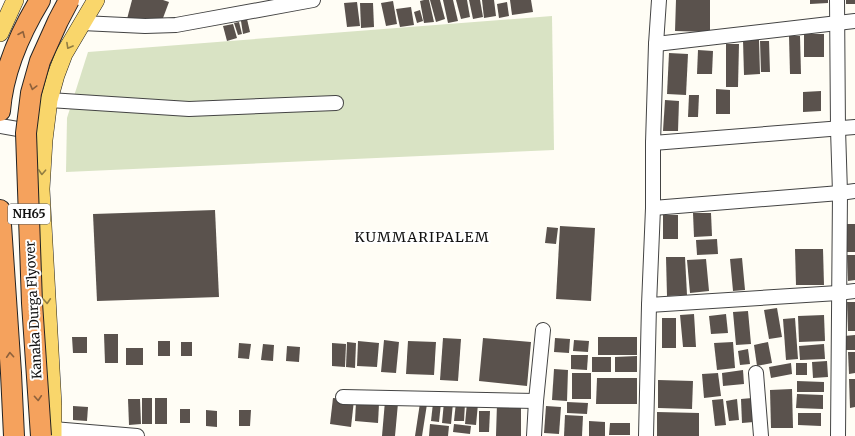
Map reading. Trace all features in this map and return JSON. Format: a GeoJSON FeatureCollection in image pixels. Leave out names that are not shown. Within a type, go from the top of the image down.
{"type":"FeatureCollection","features":[{"type":"Feature","properties":{"kind":"highway"},"geometry":{"type":"LineString","coordinates":[[0,111],[1,96],[8,68],[29,18],[40,0]]}},
{"type":"Feature","properties":{"kind":"highway","name":"Kanaka Durga Flyover"},"geometry":{"type":"LineString","coordinates":[[49,434],[32,303],[26,133],[31,93],[40,61],[69,0]]}},
{"type":"Feature","properties":{"kind":"highway","name":"Kanaka Durga Flyover"},"geometry":{"type":"LineString","coordinates":[[0,210],[14,436]]}},
{"type":"Feature","properties":{"kind":"main road"},"geometry":{"type":"LineString","coordinates":[[0,33],[15,0]]}},
{"type":"Feature","properties":{"kind":"main road"},"geometry":{"type":"LineString","coordinates":[[49,434],[53,405],[41,189],[44,133],[49,100],[64,54],[96,0]]}},
{"type":"Feature","properties":{"kind":"street"},"geometry":{"type":"LineString","coordinates":[[82,23],[145,26],[176,25],[313,0]]}},
{"type":"Feature","properties":{"kind":"street"},"geometry":{"type":"LineString","coordinates":[[646,436],[653,208],[653,143],[659,0]]}},
{"type":"Feature","properties":{"kind":"street"},"geometry":{"type":"LineString","coordinates":[[837,0],[840,193],[838,436]]}},
{"type":"Feature","properties":{"kind":"street"},"geometry":{"type":"LineString","coordinates":[[656,44],[855,21]]}},
{"type":"Feature","properties":{"kind":"street"},"geometry":{"type":"LineString","coordinates":[[49,100],[189,109],[336,102]]}},
{"type":"Feature","properties":{"kind":"street"},"geometry":{"type":"LineString","coordinates":[[0,126],[44,133]]}},
{"type":"Feature","properties":{"kind":"street"},"geometry":{"type":"LineString","coordinates":[[653,143],[855,127]]}},
{"type":"Feature","properties":{"kind":"street"},"geometry":{"type":"LineString","coordinates":[[653,208],[855,191]]}},
{"type":"Feature","properties":{"kind":"street"},"geometry":{"type":"LineString","coordinates":[[649,305],[855,291]]}},
{"type":"Feature","properties":{"kind":"street"},"geometry":{"type":"LineString","coordinates":[[534,436],[542,330]]}},
{"type":"Feature","properties":{"kind":"street"},"geometry":{"type":"LineString","coordinates":[[756,373],[761,436]]}},
{"type":"Feature","properties":{"kind":"street"},"geometry":{"type":"LineString","coordinates":[[343,397],[536,401]]}},
{"type":"Feature","properties":{"kind":"street"},"geometry":{"type":"LineString","coordinates":[[49,434],[137,436]]}},
{"type":"Feature","properties":{"kind":"green space"},"geometry":{"type":"Polygon","coordinates":[[[552,16],[554,150],[66,172],[67,118],[88,52],[552,16]]]}},
{"type":"Feature","properties":{"kind":"building"},"geometry":{"type":"Polygon","coordinates":[[[132,0],[163,0],[169,2],[163,18],[127,19],[132,0]]]}},
{"type":"Feature","properties":{"kind":"building"},"geometry":{"type":"Polygon","coordinates":[[[429,0],[434,22],[424,23],[420,1],[429,0]]]}},
{"type":"Feature","properties":{"kind":"building"},"geometry":{"type":"Polygon","coordinates":[[[430,0],[440,0],[445,19],[436,22],[430,0]]]}},
{"type":"Feature","properties":{"kind":"building"},"geometry":{"type":"Polygon","coordinates":[[[443,0],[453,0],[458,21],[448,23],[443,0]]]}},
{"type":"Feature","properties":{"kind":"building"},"geometry":{"type":"Polygon","coordinates":[[[456,0],[467,0],[470,17],[461,19],[456,0]]]}},
{"type":"Feature","properties":{"kind":"building"},"geometry":{"type":"Polygon","coordinates":[[[469,0],[480,0],[483,17],[473,19],[469,0]]]}},
{"type":"Feature","properties":{"kind":"building"},"geometry":{"type":"Polygon","coordinates":[[[482,0],[494,0],[496,16],[484,18],[482,0]]]}},
{"type":"Feature","properties":{"kind":"building"},"geometry":{"type":"Polygon","coordinates":[[[510,0],[531,0],[533,12],[512,15],[510,0]]]}},
{"type":"Feature","properties":{"kind":"building"},"geometry":{"type":"Polygon","coordinates":[[[676,0],[710,0],[710,32],[675,31],[676,0]]]}},
{"type":"Feature","properties":{"kind":"building"},"geometry":{"type":"Polygon","coordinates":[[[810,0],[828,0],[828,3],[810,4],[810,0]]]}},
{"type":"Feature","properties":{"kind":"building"},"geometry":{"type":"Polygon","coordinates":[[[846,0],[855,0],[855,4],[846,4],[846,0]]]}},
{"type":"Feature","properties":{"kind":"building"},"geometry":{"type":"Polygon","coordinates":[[[393,1],[397,24],[386,26],[381,3],[393,1]]]}},
{"type":"Feature","properties":{"kind":"building"},"geometry":{"type":"Polygon","coordinates":[[[357,2],[360,26],[347,27],[344,3],[357,2]]]}},
{"type":"Feature","properties":{"kind":"building"},"geometry":{"type":"Polygon","coordinates":[[[507,2],[509,16],[499,18],[497,4],[507,2]]]}},
{"type":"Feature","properties":{"kind":"building"},"geometry":{"type":"Polygon","coordinates":[[[360,3],[373,3],[374,27],[361,28],[360,3]]]}},
{"type":"Feature","properties":{"kind":"building"},"geometry":{"type":"Polygon","coordinates":[[[411,7],[414,25],[400,27],[396,9],[411,7]]]}},
{"type":"Feature","properties":{"kind":"building"},"geometry":{"type":"Polygon","coordinates":[[[420,10],[423,21],[417,23],[414,12],[420,10]]]}},
{"type":"Feature","properties":{"kind":"building"},"geometry":{"type":"Polygon","coordinates":[[[247,19],[250,32],[243,34],[241,21],[247,19]]]}},
{"type":"Feature","properties":{"kind":"building"},"geometry":{"type":"Polygon","coordinates":[[[239,22],[242,34],[238,35],[234,23],[239,22]]]}},
{"type":"Feature","properties":{"kind":"building"},"geometry":{"type":"Polygon","coordinates":[[[233,24],[237,38],[227,41],[223,26],[233,24]]]}},
{"type":"Feature","properties":{"kind":"building"},"geometry":{"type":"Polygon","coordinates":[[[804,34],[824,34],[824,57],[804,57],[804,34]]]}},
{"type":"Feature","properties":{"kind":"building"},"geometry":{"type":"Polygon","coordinates":[[[789,36],[800,36],[801,74],[790,74],[789,36]]]}},
{"type":"Feature","properties":{"kind":"building"},"geometry":{"type":"Polygon","coordinates":[[[743,40],[759,40],[760,74],[744,75],[743,40]]]}},
{"type":"Feature","properties":{"kind":"building"},"geometry":{"type":"Polygon","coordinates":[[[760,41],[769,41],[770,72],[761,72],[760,41]]]}},
{"type":"Feature","properties":{"kind":"building"},"geometry":{"type":"Polygon","coordinates":[[[726,44],[739,44],[738,87],[726,87],[726,44]]]}},
{"type":"Feature","properties":{"kind":"building"},"geometry":{"type":"Polygon","coordinates":[[[698,50],[713,51],[712,74],[697,74],[698,50]]]}},
{"type":"Feature","properties":{"kind":"building"},"geometry":{"type":"Polygon","coordinates":[[[669,53],[688,54],[686,95],[667,94],[669,53]]]}},
{"type":"Feature","properties":{"kind":"building"},"geometry":{"type":"Polygon","coordinates":[[[716,89],[730,90],[730,114],[716,114],[716,89]]]}},
{"type":"Feature","properties":{"kind":"building"},"geometry":{"type":"Polygon","coordinates":[[[821,91],[821,111],[803,112],[803,92],[821,91]]]}},
{"type":"Feature","properties":{"kind":"building"},"geometry":{"type":"Polygon","coordinates":[[[689,95],[699,95],[698,117],[688,117],[689,95]]]}},
{"type":"Feature","properties":{"kind":"building"},"geometry":{"type":"Polygon","coordinates":[[[665,100],[679,101],[678,131],[663,131],[665,100]]]}},
{"type":"Feature","properties":{"kind":"building"},"geometry":{"type":"Polygon","coordinates":[[[215,210],[219,297],[97,301],[93,214],[215,210]]]}},
{"type":"Feature","properties":{"kind":"building"},"geometry":{"type":"Polygon","coordinates":[[[693,213],[711,213],[712,236],[694,237],[693,213]]]}},
{"type":"Feature","properties":{"kind":"building"},"geometry":{"type":"Polygon","coordinates":[[[663,215],[678,215],[678,239],[663,239],[663,215]]]}},
{"type":"Feature","properties":{"kind":"building"},"geometry":{"type":"Polygon","coordinates":[[[844,224],[855,224],[855,252],[845,252],[844,224]]]}},
{"type":"Feature","properties":{"kind":"building"},"geometry":{"type":"Polygon","coordinates":[[[560,226],[595,228],[591,301],[556,299],[560,226]]]}},
{"type":"Feature","properties":{"kind":"building"},"geometry":{"type":"Polygon","coordinates":[[[547,227],[558,228],[556,244],[545,243],[547,227]]]}},
{"type":"Feature","properties":{"kind":"building"},"geometry":{"type":"Polygon","coordinates":[[[717,239],[718,254],[697,255],[696,240],[717,239]]]}},
{"type":"Feature","properties":{"kind":"building"},"geometry":{"type":"Polygon","coordinates":[[[795,249],[823,249],[824,285],[796,285],[795,249]]]}},
{"type":"Feature","properties":{"kind":"building"},"geometry":{"type":"Polygon","coordinates":[[[847,255],[855,255],[855,280],[848,281],[847,255]]]}},
{"type":"Feature","properties":{"kind":"building"},"geometry":{"type":"Polygon","coordinates":[[[666,257],[685,257],[687,295],[667,296],[666,257]]]}},
{"type":"Feature","properties":{"kind":"building"},"geometry":{"type":"Polygon","coordinates":[[[742,258],[745,290],[733,291],[730,259],[742,258]]]}},
{"type":"Feature","properties":{"kind":"building"},"geometry":{"type":"Polygon","coordinates":[[[706,259],[709,291],[690,293],[687,260],[706,259]]]}},
{"type":"Feature","properties":{"kind":"building"},"geometry":{"type":"Polygon","coordinates":[[[847,302],[855,302],[855,331],[848,331],[847,302]]]}},
{"type":"Feature","properties":{"kind":"building"},"geometry":{"type":"Polygon","coordinates":[[[777,308],[782,337],[769,339],[764,310],[777,308]]]}},
{"type":"Feature","properties":{"kind":"building"},"geometry":{"type":"Polygon","coordinates":[[[748,311],[751,344],[736,345],[733,312],[748,311]]]}},
{"type":"Feature","properties":{"kind":"building"},"geometry":{"type":"Polygon","coordinates":[[[694,314],[696,347],[683,347],[680,315],[694,314]]]}},
{"type":"Feature","properties":{"kind":"building"},"geometry":{"type":"Polygon","coordinates":[[[726,314],[728,333],[711,334],[709,316],[726,314]]]}},
{"type":"Feature","properties":{"kind":"building"},"geometry":{"type":"Polygon","coordinates":[[[824,315],[825,341],[799,342],[798,316],[824,315]]]}},
{"type":"Feature","properties":{"kind":"building"},"geometry":{"type":"Polygon","coordinates":[[[662,318],[676,318],[676,348],[662,348],[662,318]]]}},
{"type":"Feature","properties":{"kind":"building"},"geometry":{"type":"Polygon","coordinates":[[[795,318],[798,359],[786,360],[783,319],[795,318]]]}},
{"type":"Feature","properties":{"kind":"building"},"geometry":{"type":"Polygon","coordinates":[[[104,334],[118,334],[118,363],[105,363],[104,334]]]}},
{"type":"Feature","properties":{"kind":"building"},"geometry":{"type":"Polygon","coordinates":[[[855,335],[855,350],[845,350],[844,336],[855,335]]]}},
{"type":"Feature","properties":{"kind":"building"},"geometry":{"type":"Polygon","coordinates":[[[72,337],[87,337],[87,353],[73,353],[72,337]]]}},
{"type":"Feature","properties":{"kind":"building"},"geometry":{"type":"Polygon","coordinates":[[[598,337],[637,337],[637,355],[598,355],[598,337]]]}},
{"type":"Feature","properties":{"kind":"building"},"geometry":{"type":"Polygon","coordinates":[[[443,338],[461,339],[458,381],[440,380],[443,338]]]}},
{"type":"Feature","properties":{"kind":"building"},"geometry":{"type":"Polygon","coordinates":[[[483,338],[531,342],[527,386],[479,381],[483,338]]]}},
{"type":"Feature","properties":{"kind":"building"},"geometry":{"type":"Polygon","coordinates":[[[555,338],[570,339],[569,353],[554,352],[555,338]]]}},
{"type":"Feature","properties":{"kind":"building"},"geometry":{"type":"Polygon","coordinates":[[[384,340],[399,342],[396,373],[381,372],[384,340]]]}},
{"type":"Feature","properties":{"kind":"building"},"geometry":{"type":"Polygon","coordinates":[[[574,340],[589,341],[588,352],[573,351],[574,340]]]}},
{"type":"Feature","properties":{"kind":"building"},"geometry":{"type":"Polygon","coordinates":[[[158,341],[170,341],[170,356],[158,356],[158,341]]]}},
{"type":"Feature","properties":{"kind":"building"},"geometry":{"type":"Polygon","coordinates":[[[358,341],[379,343],[377,367],[357,366],[358,341]]]}},
{"type":"Feature","properties":{"kind":"building"},"geometry":{"type":"Polygon","coordinates":[[[408,341],[436,342],[434,375],[406,374],[408,341]]]}},
{"type":"Feature","properties":{"kind":"building"},"geometry":{"type":"Polygon","coordinates":[[[181,342],[192,342],[192,356],[181,356],[181,342]]]}},
{"type":"Feature","properties":{"kind":"building"},"geometry":{"type":"Polygon","coordinates":[[[347,342],[356,343],[355,368],[346,367],[347,342]]]}},
{"type":"Feature","properties":{"kind":"building"},"geometry":{"type":"Polygon","coordinates":[[[733,342],[735,368],[717,370],[714,343],[733,342]]]}},
{"type":"Feature","properties":{"kind":"building"},"geometry":{"type":"Polygon","coordinates":[[[768,342],[772,363],[757,366],[754,345],[768,342]]]}},
{"type":"Feature","properties":{"kind":"building"},"geometry":{"type":"Polygon","coordinates":[[[239,343],[251,344],[249,359],[238,358],[239,343]]]}},
{"type":"Feature","properties":{"kind":"building"},"geometry":{"type":"Polygon","coordinates":[[[332,343],[346,344],[345,367],[332,366],[332,343]]]}},
{"type":"Feature","properties":{"kind":"building"},"geometry":{"type":"Polygon","coordinates":[[[263,344],[274,345],[273,361],[261,360],[263,344]]]}},
{"type":"Feature","properties":{"kind":"building"},"geometry":{"type":"Polygon","coordinates":[[[824,344],[825,359],[800,360],[799,346],[824,344]]]}},
{"type":"Feature","properties":{"kind":"building"},"geometry":{"type":"Polygon","coordinates":[[[287,346],[300,347],[299,362],[286,361],[287,346]]]}},
{"type":"Feature","properties":{"kind":"building"},"geometry":{"type":"Polygon","coordinates":[[[126,348],[143,348],[143,365],[126,365],[126,348]]]}},
{"type":"Feature","properties":{"kind":"building"},"geometry":{"type":"Polygon","coordinates":[[[748,349],[750,364],[740,365],[738,351],[748,349]]]}},
{"type":"Feature","properties":{"kind":"building"},"geometry":{"type":"Polygon","coordinates":[[[848,352],[855,352],[855,373],[849,374],[848,352]]]}},
{"type":"Feature","properties":{"kind":"building"},"geometry":{"type":"Polygon","coordinates":[[[571,355],[588,355],[587,370],[571,369],[571,355]]]}},
{"type":"Feature","properties":{"kind":"building"},"geometry":{"type":"Polygon","coordinates":[[[637,356],[637,372],[615,372],[615,357],[637,356]]]}},
{"type":"Feature","properties":{"kind":"building"},"geometry":{"type":"Polygon","coordinates":[[[592,357],[611,357],[611,372],[592,372],[592,357]]]}},
{"type":"Feature","properties":{"kind":"building"},"geometry":{"type":"Polygon","coordinates":[[[827,361],[828,377],[813,378],[812,362],[827,361]]]}},
{"type":"Feature","properties":{"kind":"building"},"geometry":{"type":"Polygon","coordinates":[[[791,363],[792,374],[771,378],[769,367],[791,363]]]}},
{"type":"Feature","properties":{"kind":"building"},"geometry":{"type":"Polygon","coordinates":[[[796,363],[807,363],[807,375],[796,375],[796,363]]]}},
{"type":"Feature","properties":{"kind":"building"},"geometry":{"type":"Polygon","coordinates":[[[554,369],[568,370],[567,401],[552,400],[554,369]]]}},
{"type":"Feature","properties":{"kind":"building"},"geometry":{"type":"Polygon","coordinates":[[[743,370],[744,384],[723,386],[722,373],[743,370]]]}},
{"type":"Feature","properties":{"kind":"building"},"geometry":{"type":"Polygon","coordinates":[[[572,373],[591,373],[591,399],[572,399],[572,373]]]}},
{"type":"Feature","properties":{"kind":"building"},"geometry":{"type":"Polygon","coordinates":[[[718,373],[721,396],[704,398],[702,374],[718,373]]]}},
{"type":"Feature","properties":{"kind":"building"},"geometry":{"type":"Polygon","coordinates":[[[597,378],[637,378],[637,404],[596,404],[597,378]]]}},
{"type":"Feature","properties":{"kind":"building"},"geometry":{"type":"Polygon","coordinates":[[[849,379],[855,379],[855,407],[850,408],[849,379]]]}},
{"type":"Feature","properties":{"kind":"building"},"geometry":{"type":"Polygon","coordinates":[[[658,380],[693,381],[692,409],[658,408],[658,380]]]}},
{"type":"Feature","properties":{"kind":"building"},"geometry":{"type":"Polygon","coordinates":[[[797,381],[824,382],[824,392],[797,392],[797,381]]]}},
{"type":"Feature","properties":{"kind":"building"},"geometry":{"type":"Polygon","coordinates":[[[792,389],[793,428],[771,428],[770,390],[792,389]]]}},
{"type":"Feature","properties":{"kind":"building"},"geometry":{"type":"Polygon","coordinates":[[[797,394],[823,395],[823,409],[796,408],[797,394]]]}},
{"type":"Feature","properties":{"kind":"building"},"geometry":{"type":"Polygon","coordinates":[[[142,398],[152,398],[152,424],[142,424],[142,398]]]}},
{"type":"Feature","properties":{"kind":"building"},"geometry":{"type":"Polygon","coordinates":[[[155,398],[167,398],[167,424],[155,424],[155,398]]]}},
{"type":"Feature","properties":{"kind":"building"},"geometry":{"type":"Polygon","coordinates":[[[333,398],[354,400],[351,427],[330,424],[333,398]]]}},
{"type":"Feature","properties":{"kind":"building"},"geometry":{"type":"Polygon","coordinates":[[[752,398],[754,422],[742,423],[741,399],[752,398]]]}},
{"type":"Feature","properties":{"kind":"building"},"geometry":{"type":"Polygon","coordinates":[[[128,399],[140,399],[141,424],[129,425],[128,399]]]}},
{"type":"Feature","properties":{"kind":"building"},"geometry":{"type":"Polygon","coordinates":[[[723,399],[726,425],[715,426],[712,400],[723,399]]]}},
{"type":"Feature","properties":{"kind":"building"},"geometry":{"type":"Polygon","coordinates":[[[737,399],[739,420],[729,421],[726,401],[737,399]]]}},
{"type":"Feature","properties":{"kind":"building"},"geometry":{"type":"Polygon","coordinates":[[[385,401],[398,403],[395,436],[382,436],[385,401]]]}},
{"type":"Feature","properties":{"kind":"building"},"geometry":{"type":"Polygon","coordinates":[[[356,402],[379,404],[378,423],[355,421],[356,402]]]}},
{"type":"Feature","properties":{"kind":"building"},"geometry":{"type":"Polygon","coordinates":[[[444,402],[453,403],[451,424],[442,423],[444,402]]]}},
{"type":"Feature","properties":{"kind":"building"},"geometry":{"type":"Polygon","coordinates":[[[456,402],[465,403],[464,421],[454,421],[456,402]]]}},
{"type":"Feature","properties":{"kind":"building"},"geometry":{"type":"Polygon","coordinates":[[[567,402],[588,403],[587,414],[567,413],[567,402]]]}},
{"type":"Feature","properties":{"kind":"building"},"geometry":{"type":"Polygon","coordinates":[[[420,403],[427,404],[422,436],[415,436],[420,403]]]}},
{"type":"Feature","properties":{"kind":"building"},"geometry":{"type":"Polygon","coordinates":[[[433,403],[441,403],[439,422],[431,421],[433,403]]]}},
{"type":"Feature","properties":{"kind":"building"},"geometry":{"type":"Polygon","coordinates":[[[467,403],[478,404],[476,425],[465,424],[467,403]]]}},
{"type":"Feature","properties":{"kind":"building"},"geometry":{"type":"Polygon","coordinates":[[[497,403],[521,404],[521,436],[496,436],[497,403]]]}},
{"type":"Feature","properties":{"kind":"building"},"geometry":{"type":"Polygon","coordinates":[[[73,406],[88,407],[87,421],[73,420],[73,406]]]}},
{"type":"Feature","properties":{"kind":"building"},"geometry":{"type":"Polygon","coordinates":[[[546,406],[561,407],[559,434],[544,433],[546,406]]]}},
{"type":"Feature","properties":{"kind":"building"},"geometry":{"type":"Polygon","coordinates":[[[180,409],[190,409],[190,423],[180,423],[180,409]]]}},
{"type":"Feature","properties":{"kind":"building"},"geometry":{"type":"Polygon","coordinates":[[[206,410],[217,411],[217,427],[206,426],[206,410]]]}},
{"type":"Feature","properties":{"kind":"building"},"geometry":{"type":"Polygon","coordinates":[[[239,410],[251,410],[250,426],[239,426],[239,410]]]}},
{"type":"Feature","properties":{"kind":"building"},"geometry":{"type":"Polygon","coordinates":[[[479,411],[490,411],[489,432],[479,432],[479,411]]]}},
{"type":"Feature","properties":{"kind":"building"},"geometry":{"type":"Polygon","coordinates":[[[657,412],[699,413],[699,436],[657,436],[657,412]]]}},
{"type":"Feature","properties":{"kind":"building"},"geometry":{"type":"Polygon","coordinates":[[[798,413],[821,413],[821,426],[798,425],[798,413]]]}},
{"type":"Feature","properties":{"kind":"building"},"geometry":{"type":"Polygon","coordinates":[[[565,415],[583,416],[582,436],[564,436],[565,415]]]}},
{"type":"Feature","properties":{"kind":"building"},"geometry":{"type":"Polygon","coordinates":[[[589,421],[605,422],[605,436],[589,436],[589,421]]]}},
{"type":"Feature","properties":{"kind":"building"},"geometry":{"type":"Polygon","coordinates":[[[610,423],[630,423],[630,435],[609,435],[610,423]]]}},
{"type":"Feature","properties":{"kind":"building"},"geometry":{"type":"Polygon","coordinates":[[[430,424],[449,426],[448,436],[429,436],[430,424]]]}},
{"type":"Feature","properties":{"kind":"building"},"geometry":{"type":"Polygon","coordinates":[[[454,424],[471,426],[470,434],[453,432],[454,424]]]}},
{"type":"Feature","properties":{"kind":"district","name":"KUMMARIPALEM"},"geometry":{"type":"Point","coordinates":[422,237]}}]}
